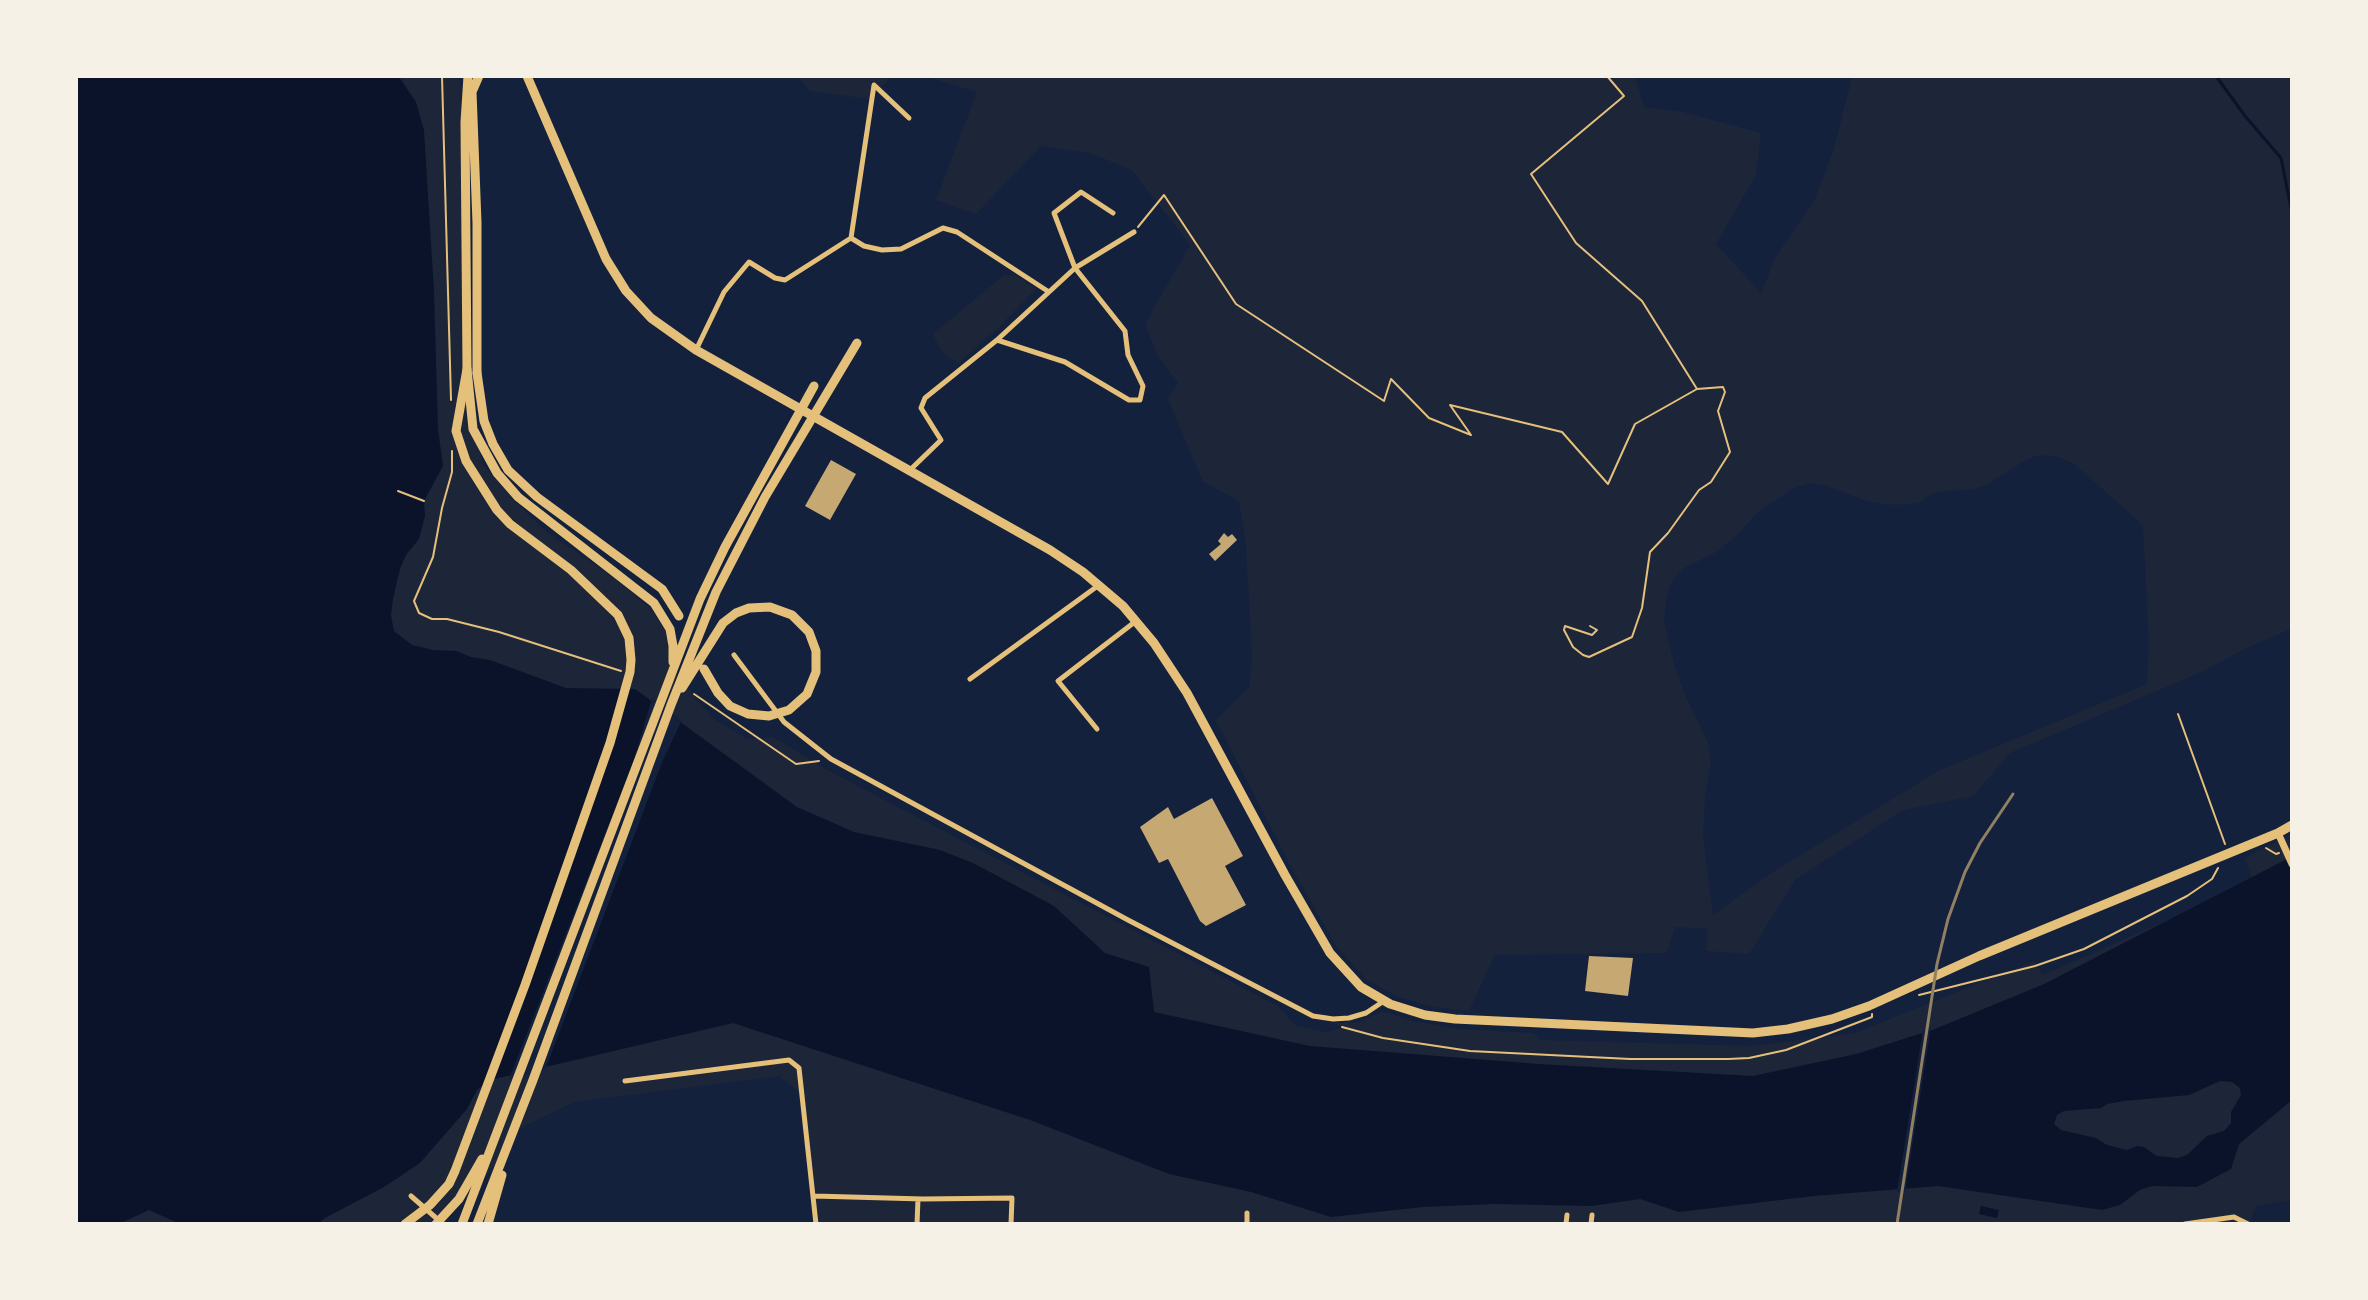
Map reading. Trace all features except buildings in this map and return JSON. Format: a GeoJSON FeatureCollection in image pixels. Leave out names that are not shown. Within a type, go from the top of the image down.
{"type":"FeatureCollection","features":[{"type":"Feature","properties":{"kind":"main road"},"geometry":{"type":"LineString","coordinates":[[466,76],[466,369],[473,429],[497,473],[518,497],[647,597],[657,606],[667,621],[674,654],[671,671],[646,741]]}},
{"type":"Feature","properties":{"kind":"main road"},"geometry":{"type":"LineString","coordinates":[[478,76],[472,92],[477,223],[477,373],[484,421],[493,444],[508,470],[537,497],[662,589],[679,616]]}},
{"type":"Feature","properties":{"kind":"main road"},"geometry":{"type":"LineString","coordinates":[[527,78],[615,276],[651,318],[696,350],[1050,550],[1099,585],[1136,621],[1161,653],[1187,693],[1326,947],[1351,978],[1384,1002],[1425,1015],[1460,1019],[1753,1033],[1832,1019],[1869,1006],[1979,956],[2229,854],[2291,826]]}},
{"type":"Feature","properties":{"kind":"main road"},"geometry":{"type":"LineString","coordinates":[[477,1224],[504,1157],[670,705],[716,592],[765,497],[857,343]]}},
{"type":"Feature","properties":{"kind":"main road"},"geometry":{"type":"LineString","coordinates":[[405,1224],[430,1205],[448,1184],[472,1128],[606,754],[629,677],[632,655],[628,634],[618,615],[571,570],[510,524],[488,498],[466,461],[456,431],[466,369]]}},
{"type":"Feature","properties":{"kind":"main road"},"geometry":{"type":"LineString","coordinates":[[462,1224],[712,573],[814,386]]}},
{"type":"Feature","properties":{"kind":"main road"},"geometry":{"type":"LineString","coordinates":[[670,705],[720,626],[730,616],[742,610],[763,606],[783,610],[800,621],[812,638],[817,658],[813,682],[802,699],[785,711],[765,716],[742,712],[724,701],[704,669]]}},
{"type":"Feature","properties":{"kind":"main road"},"geometry":{"type":"LineString","coordinates":[[436,1224],[464,1192],[499,1128]]}},
{"type":"Feature","properties":{"kind":"main road"},"geometry":{"type":"LineString","coordinates":[[488,1224],[504,1157]]}},
{"type":"Feature","properties":{"kind":"street"},"geometry":{"type":"LineString","coordinates":[[696,350],[724,292],[749,262],[775,278],[785,280],[851,237],[874,85],[909,118]]}},
{"type":"Feature","properties":{"kind":"street"},"geometry":{"type":"LineString","coordinates":[[997,340],[1065,362],[1129,400],[1140,400],[1143,386],[1128,355],[1125,331],[1075,268],[1054,213],[1081,192],[1113,213]]}},
{"type":"Feature","properties":{"kind":"street"},"geometry":{"type":"LineString","coordinates":[[851,237],[864,246],[882,250],[900,249],[943,228],[957,232],[1049,292]]}},
{"type":"Feature","properties":{"kind":"street"},"geometry":{"type":"LineString","coordinates":[[909,470],[941,440],[921,408],[925,398],[997,340],[1075,268],[1134,232]]}},
{"type":"Feature","properties":{"kind":"street"},"geometry":{"type":"LineString","coordinates":[[970,679],[1099,585]]}},
{"type":"Feature","properties":{"kind":"street"},"geometry":{"type":"LineString","coordinates":[[1096,729],[1058,681],[1136,621]]}},
{"type":"Feature","properties":{"kind":"street"},"geometry":{"type":"LineString","coordinates":[[734,655],[784,723],[831,759],[1128,920],[1313,1016],[1333,1019],[1354,1017],[1384,1002]]}},
{"type":"Feature","properties":{"kind":"street"},"geometry":{"type":"LineString","coordinates":[[2278,833],[2283,852],[2292,864]]}},
{"type":"Feature","properties":{"kind":"street"},"geometry":{"type":"LineString","coordinates":[[625,1081],[789,1060],[799,1068],[816,1224]]}},
{"type":"Feature","properties":{"kind":"street"},"geometry":{"type":"LineString","coordinates":[[411,1196],[443,1224]]}},
{"type":"Feature","properties":{"kind":"street"},"geometry":{"type":"LineString","coordinates":[[814,1196],[918,1199],[1012,1198],[1011,1224]]}},
{"type":"Feature","properties":{"kind":"street"},"geometry":{"type":"LineString","coordinates":[[917,1224],[918,1199]]}},
{"type":"Feature","properties":{"kind":"street"},"geometry":{"type":"LineString","coordinates":[[1247,1213],[1247,1224]]}},
{"type":"Feature","properties":{"kind":"street"},"geometry":{"type":"LineString","coordinates":[[1566,1224],[1567,1215]]}},
{"type":"Feature","properties":{"kind":"street"},"geometry":{"type":"LineString","coordinates":[[1591,1224],[1592,1215]]}},
{"type":"Feature","properties":{"kind":"street"},"geometry":{"type":"LineString","coordinates":[[2185,1224],[2234,1218],[2248,1224]]}},
{"type":"Feature","properties":{"kind":"path"},"geometry":{"type":"LineString","coordinates":[[1607,76],[1624,96],[1531,174],[1576,243],[1642,302],[1697,389]]}},
{"type":"Feature","properties":{"kind":"path"},"geometry":{"type":"LineString","coordinates":[[1134,232],[1164,195],[1236,304],[1384,401],[1391,379],[1429,418],[1472,435],[1450,405],[1562,432],[1608,484],[1635,424],[1697,389],[1723,387],[1725,392],[1718,411],[1730,452],[1711,482],[1699,490],[1668,533],[1650,552],[1642,608],[1632,637],[1589,657],[1573,647],[1564,630],[1565,626],[1592,635],[1597,630],[1590,626]]}},
{"type":"Feature","properties":{"kind":"path"},"geometry":{"type":"LineString","coordinates":[[398,491],[424,501]]}},
{"type":"Feature","properties":{"kind":"path"},"geometry":{"type":"LineString","coordinates":[[694,694],[796,764],[831,759]]}},
{"type":"Feature","properties":{"kind":"path"},"geometry":{"type":"LineString","coordinates":[[2178,714],[2229,854]]}},
{"type":"Feature","properties":{"kind":"path"},"geometry":{"type":"LineString","coordinates":[[2265,847],[2276,854],[2283,852]]}},
{"type":"Feature","properties":{"kind":"path"},"geometry":{"type":"LineString","coordinates":[[1912,997],[2035,966],[2084,950],[2187,896],[2212,879],[2219,864]]}},
{"type":"Feature","properties":{"kind":"path"},"geometry":{"type":"LineString","coordinates":[[1340,1026],[1383,1038],[1470,1051],[1630,1059],[1728,1059],[1749,1058],[1786,1050],[1810,1041],[1872,1017],[1869,1006]]}},
{"type":"Feature","properties":{"kind":"shaded area"},"geometry":{"type":"Polygon","coordinates":[[[76,77],[459,77],[474,416],[482,463],[510,497],[547,532],[614,578],[651,609],[665,630],[671,663],[697,701],[714,719],[747,739],[773,737],[829,771],[1278,1006],[1296,1026],[1326,1032],[1343,1028],[1334,1023],[1360,1022],[1382,1011],[1412,1021],[1461,1029],[1534,1033],[1540,1040],[1751,1046],[1855,1033],[2034,961],[2043,975],[2254,882],[2245,858],[2291,834],[2291,1200],[2256,1206],[2249,1224],[815,1223],[800,1093],[779,1076],[574,1102],[519,1129],[496,1164],[462,1204],[439,1223],[77,1223],[76,77]]]}},
{"type":"Feature","properties":{"kind":"shaded area"},"geometry":{"type":"Polygon","coordinates":[[[76,77],[399,77],[416,102],[424,130],[434,291],[438,429],[443,466],[424,501],[425,516],[419,539],[406,555],[400,569],[391,615],[394,631],[412,645],[433,650],[456,651],[471,657],[490,660],[566,688],[635,689],[797,807],[854,832],[940,850],[973,863],[1054,906],[1105,953],[1149,967],[1154,1012],[1310,1046],[1539,1064],[1753,1076],[1856,1054],[1935,1029],[2044,984],[2291,857],[2291,1101],[2239,1144],[2231,1169],[2197,1187],[2152,1186],[2140,1190],[2120,1205],[2102,1210],[1938,1186],[1814,1196],[1679,1212],[1640,1199],[1592,1206],[1494,1204],[1423,1207],[1331,1217],[1251,1192],[1169,1174],[1030,1120],[733,1023],[490,1080],[477,1090],[467,1109],[420,1163],[384,1187],[319,1223],[178,1223],[149,1210],[121,1223],[77,1223],[76,77]],[[2220,1081],[2189,1095],[2124,1101],[2107,1104],[2101,1108],[2064,1111],[2057,1115],[2054,1124],[2061,1130],[2096,1138],[2107,1145],[2127,1150],[2137,1146],[2144,1147],[2157,1156],[2178,1158],[2187,1155],[2207,1136],[2224,1131],[2231,1123],[2231,1112],[2241,1095],[2240,1088],[2232,1082],[2220,1081]]]}},
{"type":"Feature","properties":{"kind":"shaded area"},"geometry":{"type":"Polygon","coordinates":[[[798,77],[891,77],[870,99],[810,91],[798,77]]]}},
{"type":"Feature","properties":{"kind":"shaded area"},"geometry":{"type":"Polygon","coordinates":[[[927,77],[1636,78],[1644,107],[1683,112],[1761,133],[1756,175],[1716,244],[1761,293],[1776,256],[1814,201],[1834,149],[1852,77],[2291,77],[2291,629],[2242,650],[2204,671],[2010,753],[1973,796],[1903,810],[1795,880],[1749,954],[1706,951],[1707,929],[1675,927],[1667,953],[1495,955],[1469,1011],[1433,1007],[1399,997],[1367,980],[1337,947],[1293,871],[1216,720],[1249,687],[1252,660],[1246,544],[1239,501],[1203,482],[1168,399],[1178,383],[1157,354],[1145,324],[1190,245],[1132,170],[1090,153],[1041,146],[976,214],[936,200],[977,92],[927,77]],[[2048,455],[2036,456],[1986,485],[1974,489],[1936,492],[1918,503],[1895,505],[1869,502],[1827,486],[1810,483],[1794,488],[1758,512],[1736,536],[1716,552],[1684,568],[1672,581],[1666,599],[1664,622],[1674,664],[1685,695],[1708,742],[1711,762],[1705,796],[1703,836],[1713,915],[1771,873],[1940,770],[2147,684],[2149,643],[2143,525],[2074,464],[2048,455]]]}},
{"type":"Feature","properties":{"kind":"shaded area"},"geometry":{"type":"Polygon","coordinates":[[[1004,275],[1016,276],[1036,289],[997,329],[957,364],[955,360],[947,357],[933,334],[1004,275]]]}},
{"type":"Feature","properties":{"kind":"shaded area"},"geometry":{"type":"Polygon","coordinates":[[[1981,1206],[1999,1210],[1997,1218],[1979,1214],[1981,1206]]]}},
{"type":"Feature","properties":{"kind":"pier"},"geometry":{"type":"Polygon","coordinates":[[[652,698],[682,720],[663,760],[545,1070],[509,1079],[634,760],[652,698]]]}},
{"type":"Feature","properties":{"kind":"pier"},"geometry":{"type":"Polygon","coordinates":[[[1931,1027],[1905,1192],[1897,1192],[1923,1030],[1931,1027]]]}},
{"type":"Feature","properties":{"kind":"waterway"},"geometry":{"type":"LineString","coordinates":[[2216,76],[2245,116],[2281,158],[2292,213]]}},
{"type":"Feature","properties":{"kind":"railway"},"geometry":{"type":"LineString","coordinates":[[1897,1224],[1937,964],[1948,919],[1965,872],[1980,843],[2013,794]]}}]}
